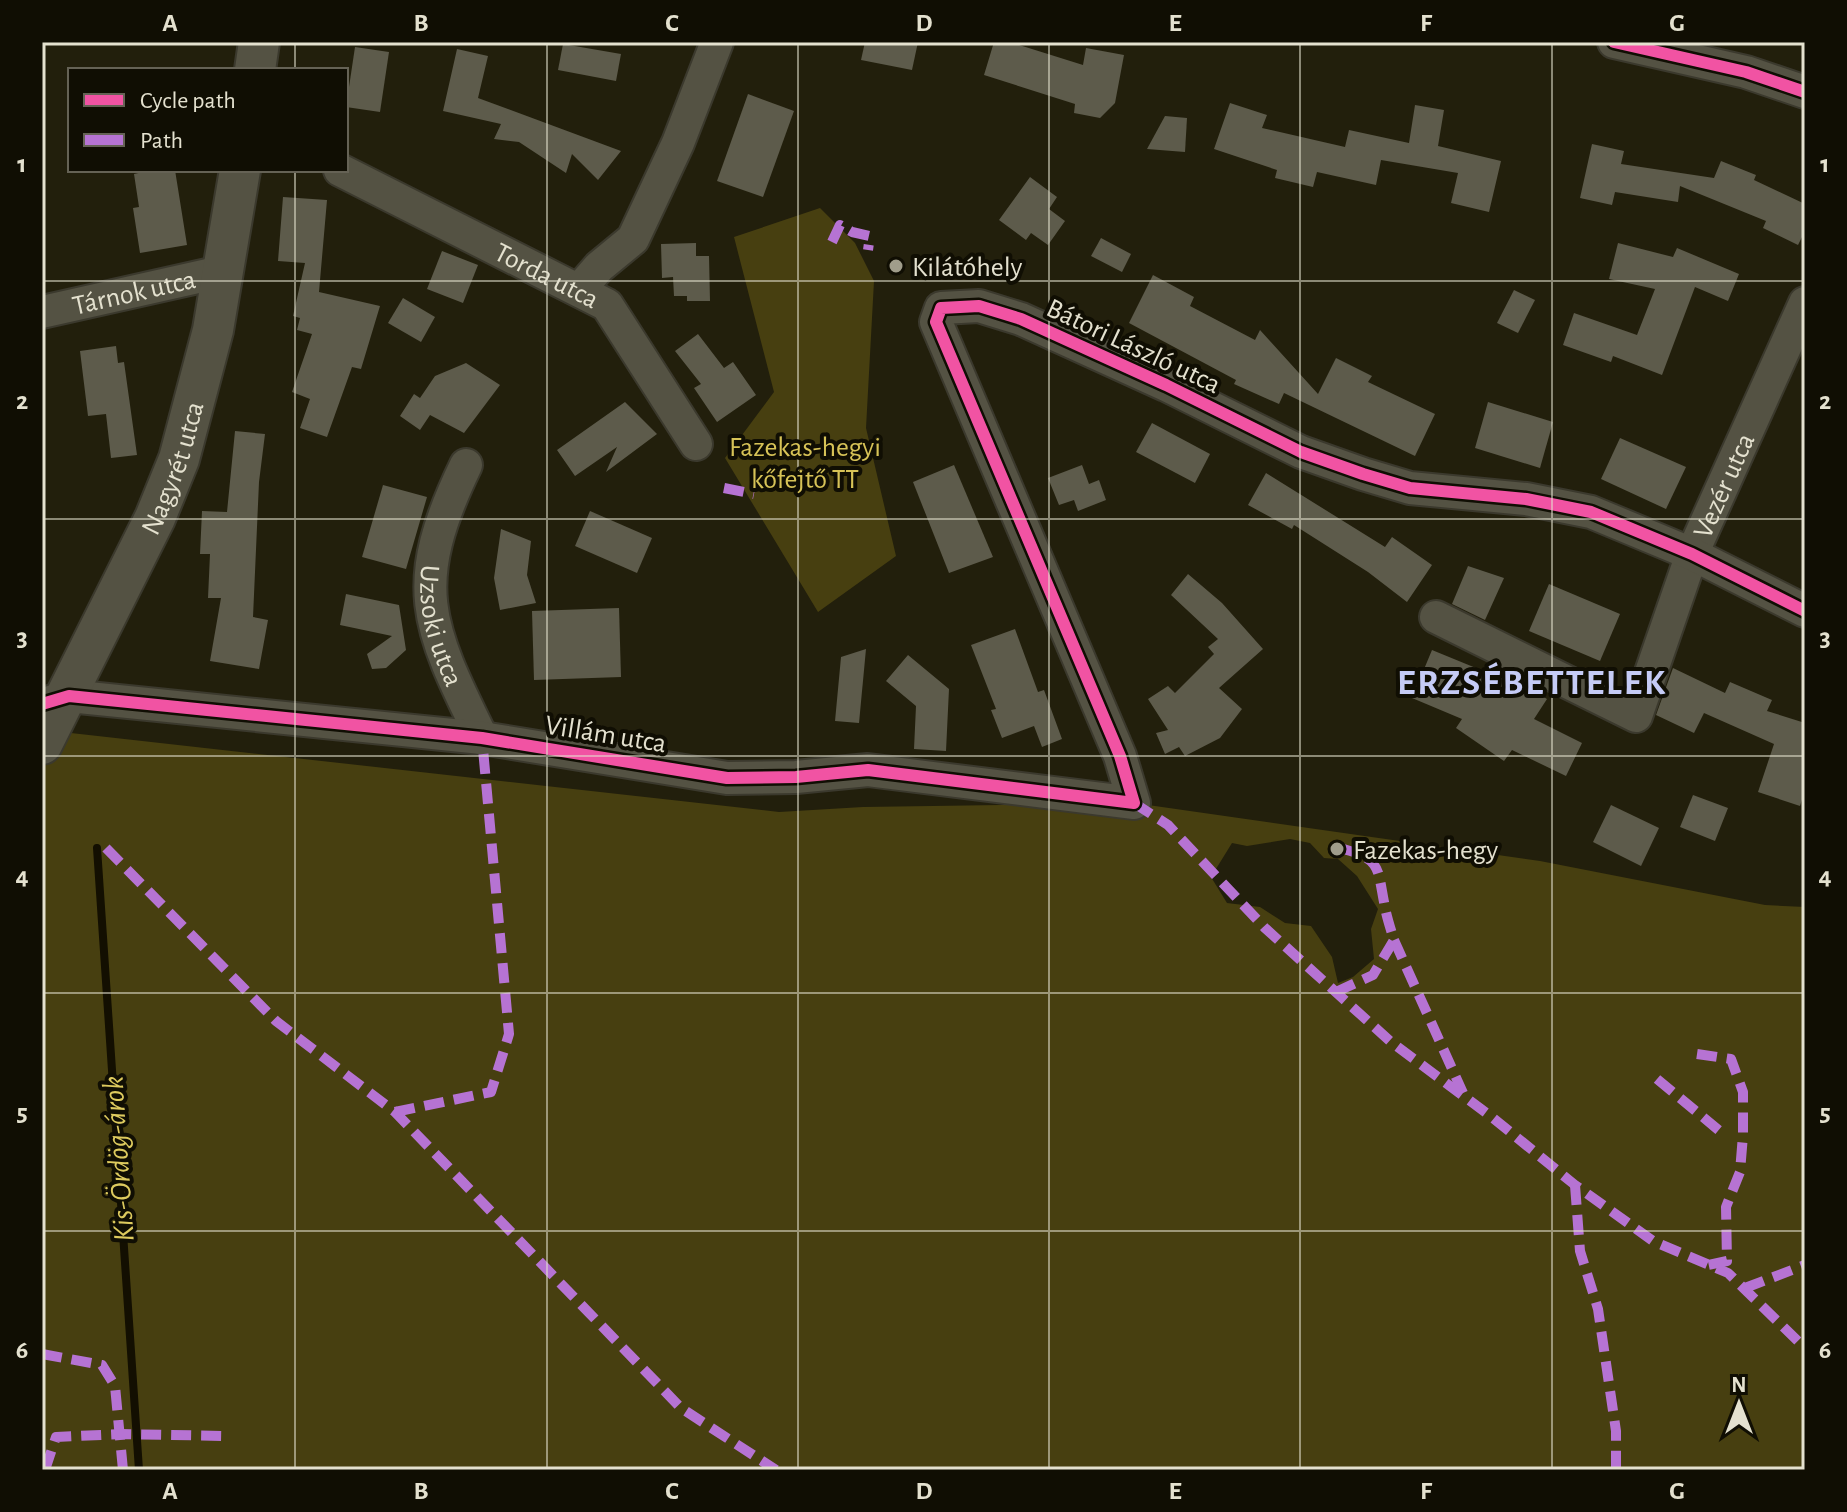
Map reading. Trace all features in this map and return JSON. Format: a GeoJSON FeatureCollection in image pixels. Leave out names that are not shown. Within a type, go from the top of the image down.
{"type":"FeatureCollection","features":[{"type":"Feature","properties":{"kind":"street"},"geometry":{"type":"LineString","coordinates":[[255,68],[259,42]]}},
{"type":"Feature","properties":{"kind":"street"},"geometry":{"type":"LineString","coordinates":[[579,290],[599,267],[633,239],[678,143],[717,42]]}},
{"type":"Feature","properties":{"kind":"street"},"geometry":{"type":"LineString","coordinates":[[1614,42],[1746,72],[1805,92]]}},
{"type":"Feature","properties":{"kind":"street","name":"Nagyrét utca"},"geometry":{"type":"LineString","coordinates":[[42,744],[55,700],[169,487],[198,390],[225,271],[240,172]]}},
{"type":"Feature","properties":{"kind":"street","name":"Torda utca"},"geometry":{"type":"LineString","coordinates":[[344,172],[607,305],[696,444]]}},
{"type":"Feature","properties":{"kind":"street","name":"Tárnok utca"},"geometry":{"type":"LineString","coordinates":[[42,312],[225,271]]}},
{"type":"Feature","properties":{"kind":"street","name":"Vezér utca"},"geometry":{"type":"LineString","coordinates":[[1436,617],[1636,716],[1692,554],[1805,303]]}},
{"type":"Feature","properties":{"kind":"street","name":"Bátori László utca"},"geometry":{"type":"LineString","coordinates":[[1134,803],[1120,756],[936,322],[941,308],[979,306],[1021,319],[1166,385],[1301,452],[1363,474],[1410,488],[1526,499],[1591,512],[1692,554],[1805,611]]}},
{"type":"Feature","properties":{"kind":"street","name":"Uzsoki utca"},"geometry":{"type":"LineString","coordinates":[[466,465],[438,529],[428,593],[443,658],[482,738]]}},
{"type":"Feature","properties":{"kind":"street","name":"Villám utca"},"geometry":{"type":"LineString","coordinates":[[55,700],[482,738],[727,778],[796,777],[868,770],[1134,803]]}},
{"type":"Feature","properties":{"kind":"green space","name":"Fazekas-hegyi kőfejtő TT"},"geometry":{"type":"Polygon","coordinates":[[[820,208],[855,243],[874,281],[866,428],[896,556],[818,612],[725,458],[774,392],[734,237],[820,208]]]}},
{"type":"Feature","properties":{"kind":"green space"},"geometry":{"type":"Polygon","coordinates":[[[62,732],[779,812],[863,807],[1134,803],[1540,861],[1765,905],[1805,907],[1805,1470],[42,1470],[42,738],[62,732]],[[1290,839],[1247,846],[1232,843],[1211,877],[1227,903],[1260,907],[1285,923],[1311,926],[1332,957],[1338,983],[1353,977],[1374,959],[1371,929],[1378,909],[1357,876],[1338,859],[1324,858],[1310,843],[1290,839]]]}},
{"type":"Feature","properties":{"kind":"building"},"geometry":{"type":"Polygon","coordinates":[[[865,42],[918,42],[912,70],[861,60],[865,42]]]}},
{"type":"Feature","properties":{"kind":"building"},"geometry":{"type":"Polygon","coordinates":[[[994,42],[1010,42],[1083,65],[1086,48],[1124,55],[1115,103],[1100,118],[1074,113],[1075,104],[984,75],[994,42]]]}},
{"type":"Feature","properties":{"kind":"building"},"geometry":{"type":"Polygon","coordinates":[[[563,44],[621,54],[616,81],[558,70],[563,44]]]}},
{"type":"Feature","properties":{"kind":"building"},"geometry":{"type":"Polygon","coordinates":[[[355,47],[389,52],[380,112],[348,107],[355,47]]]}},
{"type":"Feature","properties":{"kind":"building"},"geometry":{"type":"Polygon","coordinates":[[[457,49],[488,56],[478,98],[621,151],[598,180],[572,154],[566,173],[519,142],[494,139],[501,124],[443,111],[457,49]]]}},
{"type":"Feature","properties":{"kind":"building"},"geometry":{"type":"Polygon","coordinates":[[[748,94],[794,111],[763,197],[717,181],[748,94]]]}},
{"type":"Feature","properties":{"kind":"building"},"geometry":{"type":"Polygon","coordinates":[[[1230,103],[1267,115],[1262,128],[1345,147],[1349,130],[1409,143],[1415,105],[1444,110],[1438,146],[1501,161],[1489,212],[1451,203],[1458,173],[1381,160],[1376,185],[1317,172],[1313,187],[1275,178],[1277,170],[1214,149],[1230,103]]]}},
{"type":"Feature","properties":{"kind":"building"},"geometry":{"type":"Polygon","coordinates":[[[1165,116],[1187,118],[1185,152],[1147,149],[1165,116]]]}},
{"type":"Feature","properties":{"kind":"building"},"geometry":{"type":"Polygon","coordinates":[[[1592,144],[1624,151],[1621,164],[1714,178],[1721,161],[1756,175],[1754,180],[1805,204],[1805,231],[1798,245],[1763,228],[1766,221],[1680,186],[1678,202],[1615,192],[1612,205],[1580,198],[1592,144]]]}},
{"type":"Feature","properties":{"kind":"building"},"geometry":{"type":"Polygon","coordinates":[[[175,172],[187,245],[140,253],[133,208],[139,207],[134,174],[175,172]]]}},
{"type":"Feature","properties":{"kind":"building"},"geometry":{"type":"Polygon","coordinates":[[[1030,177],[1057,197],[1049,209],[1065,221],[1048,245],[1031,233],[1026,240],[999,220],[1030,177]]]}},
{"type":"Feature","properties":{"kind":"building"},"geometry":{"type":"Polygon","coordinates":[[[283,197],[327,200],[319,292],[380,306],[361,369],[352,367],[327,437],[300,428],[310,399],[292,392],[312,334],[297,330],[300,318],[293,316],[305,263],[278,261],[283,197]]]}},
{"type":"Feature","properties":{"kind":"building"},"geometry":{"type":"Polygon","coordinates":[[[1101,238],[1131,254],[1122,272],[1091,256],[1101,238]]]}},
{"type":"Feature","properties":{"kind":"building"},"geometry":{"type":"Polygon","coordinates":[[[696,243],[696,256],[709,256],[710,301],[687,301],[687,296],[674,296],[673,277],[662,278],[661,244],[696,243]]]}},
{"type":"Feature","properties":{"kind":"building"},"geometry":{"type":"Polygon","coordinates":[[[1618,243],[1673,257],[1677,248],[1739,274],[1728,301],[1695,287],[1662,375],[1613,356],[1611,362],[1563,345],[1574,313],[1637,335],[1655,289],[1609,279],[1618,243]]]}},
{"type":"Feature","properties":{"kind":"building"},"geometry":{"type":"Polygon","coordinates":[[[442,251],[478,265],[463,303],[427,289],[442,251]]]}},
{"type":"Feature","properties":{"kind":"building"},"geometry":{"type":"Polygon","coordinates":[[[1153,275],[1194,297],[1190,306],[1255,340],[1260,330],[1318,394],[1336,358],[1372,376],[1368,382],[1435,414],[1415,456],[1284,393],[1279,404],[1234,384],[1236,380],[1129,323],[1153,275]]]}},
{"type":"Feature","properties":{"kind":"building"},"geometry":{"type":"Polygon","coordinates":[[[1514,290],[1535,300],[1518,333],[1497,323],[1514,290]]]}},
{"type":"Feature","properties":{"kind":"building"},"geometry":{"type":"Polygon","coordinates":[[[403,298],[435,317],[421,342],[388,323],[403,298]]]}},
{"type":"Feature","properties":{"kind":"building"},"geometry":{"type":"Polygon","coordinates":[[[698,334],[724,368],[733,362],[756,395],[717,422],[694,388],[701,384],[675,351],[698,334]]]}},
{"type":"Feature","properties":{"kind":"building"},"geometry":{"type":"Polygon","coordinates":[[[116,346],[118,363],[124,362],[137,455],[111,458],[106,414],[88,416],[80,351],[116,346]]]}},
{"type":"Feature","properties":{"kind":"building"},"geometry":{"type":"Polygon","coordinates":[[[466,363],[500,385],[464,433],[430,415],[420,430],[400,416],[414,394],[420,398],[435,376],[466,363]]]}},
{"type":"Feature","properties":{"kind":"building"},"geometry":{"type":"Polygon","coordinates":[[[625,402],[657,434],[606,472],[617,447],[575,476],[557,450],[625,402]]]}},
{"type":"Feature","properties":{"kind":"building"},"geometry":{"type":"Polygon","coordinates":[[[1488,402],[1553,422],[1540,468],[1475,448],[1488,402]]]}},
{"type":"Feature","properties":{"kind":"building"},"geometry":{"type":"Polygon","coordinates":[[[1152,423],[1210,454],[1195,483],[1136,452],[1152,423]]]}},
{"type":"Feature","properties":{"kind":"building"},"geometry":{"type":"Polygon","coordinates":[[[235,431],[265,434],[259,482],[253,617],[268,620],[259,669],[210,661],[221,598],[208,598],[210,554],[200,554],[202,511],[227,512],[235,431]]]}},
{"type":"Feature","properties":{"kind":"building"},"geometry":{"type":"Polygon","coordinates":[[[1620,438],[1686,467],[1666,509],[1601,479],[1620,438]]]}},
{"type":"Feature","properties":{"kind":"building"},"geometry":{"type":"Polygon","coordinates":[[[954,465],[993,557],[949,573],[913,482],[954,465]]]}},
{"type":"Feature","properties":{"kind":"building"},"geometry":{"type":"Polygon","coordinates":[[[1082,465],[1089,484],[1099,480],[1106,500],[1078,511],[1074,500],[1059,505],[1048,478],[1082,465]]]}},
{"type":"Feature","properties":{"kind":"building"},"geometry":{"type":"Polygon","coordinates":[[[1266,473],[1385,547],[1392,537],[1432,565],[1407,602],[1368,572],[1294,525],[1292,529],[1248,505],[1266,473]]]}},
{"type":"Feature","properties":{"kind":"building"},"geometry":{"type":"Polygon","coordinates":[[[383,485],[427,497],[406,569],[362,557],[383,485]]]}},
{"type":"Feature","properties":{"kind":"building"},"geometry":{"type":"Polygon","coordinates":[[[590,511],[652,538],[637,573],[575,546],[590,511]]]}},
{"type":"Feature","properties":{"kind":"building"},"geometry":{"type":"Polygon","coordinates":[[[501,529],[531,541],[527,575],[536,603],[500,610],[494,578],[501,529]]]}},
{"type":"Feature","properties":{"kind":"building"},"geometry":{"type":"Polygon","coordinates":[[[1468,566],[1504,578],[1485,620],[1452,604],[1468,566]]]}},
{"type":"Feature","properties":{"kind":"building"},"geometry":{"type":"Polygon","coordinates":[[[1188,574],[1222,603],[1263,649],[1219,688],[1242,709],[1220,738],[1185,756],[1179,747],[1165,754],[1156,733],[1168,730],[1148,699],[1168,686],[1175,693],[1214,654],[1208,647],[1218,639],[1171,595],[1188,574]]]}},
{"type":"Feature","properties":{"kind":"building"},"geometry":{"type":"Polygon","coordinates":[[[1549,584],[1620,614],[1600,661],[1529,631],[1549,584]]]}},
{"type":"Feature","properties":{"kind":"building"},"geometry":{"type":"Polygon","coordinates":[[[346,594],[399,605],[406,650],[386,668],[372,669],[367,654],[392,636],[340,625],[346,594]]]}},
{"type":"Feature","properties":{"kind":"building"},"geometry":{"type":"Polygon","coordinates":[[[619,608],[621,677],[534,680],[532,611],[619,608]]]}},
{"type":"Feature","properties":{"kind":"building"},"geometry":{"type":"Polygon","coordinates":[[[1015,629],[1038,692],[1044,690],[1062,739],[1042,747],[1034,726],[1002,738],[991,710],[996,709],[971,645],[1015,629]]]}},
{"type":"Feature","properties":{"kind":"building"},"geometry":{"type":"Polygon","coordinates":[[[866,649],[859,723],[835,721],[841,657],[866,649]]]}},
{"type":"Feature","properties":{"kind":"building"},"geometry":{"type":"Polygon","coordinates":[[[1432,650],[1493,675],[1498,669],[1547,699],[1534,719],[1582,743],[1566,776],[1512,750],[1504,761],[1456,728],[1462,719],[1412,698],[1432,650]]]}},
{"type":"Feature","properties":{"kind":"building"},"geometry":{"type":"Polygon","coordinates":[[[908,655],[949,689],[946,751],[914,749],[916,706],[886,681],[908,655]]]}},
{"type":"Feature","properties":{"kind":"building"},"geometry":{"type":"Polygon","coordinates":[[[1673,668],[1725,693],[1730,682],[1772,700],[1767,711],[1805,723],[1805,790],[1800,806],[1758,792],[1774,744],[1704,713],[1694,733],[1656,715],[1673,668]]]}},
{"type":"Feature","properties":{"kind":"building"},"geometry":{"type":"Polygon","coordinates":[[[1693,795],[1728,808],[1715,841],[1680,827],[1693,795]]]}},
{"type":"Feature","properties":{"kind":"building"},"geometry":{"type":"Polygon","coordinates":[[[1611,805],[1659,828],[1641,866],[1593,842],[1611,805]]]}},
{"type":"Feature","properties":{"kind":"waterway","name":"Kis-Ördög-árok"},"geometry":{"type":"LineString","coordinates":[[97,848],[139,1470]]}},
{"type":"Feature","properties":{"kind":"marked path"},"geometry":{"type":"LineString","coordinates":[[832,242],[840,225],[852,232],[870,236],[868,250]]}},
{"type":"Feature","properties":{"kind":"marked path"},"geometry":{"type":"LineString","coordinates":[[724,488],[754,494]]}},
{"type":"Feature","properties":{"kind":"marked path"},"geometry":{"type":"LineString","coordinates":[[395,1112],[491,1092],[509,1034],[482,738]]}},
{"type":"Feature","properties":{"kind":"marked path"},"geometry":{"type":"LineString","coordinates":[[1134,803],[1168,825],[1265,928],[1391,1042],[1493,1118],[1575,1185],[1653,1241],[1728,1273],[1805,1348]]}},
{"type":"Feature","properties":{"kind":"marked path"},"geometry":{"type":"LineString","coordinates":[[106,848],[276,1021],[395,1112],[681,1408],[776,1470]]}},
{"type":"Feature","properties":{"kind":"marked path"},"geometry":{"type":"LineString","coordinates":[[1336,992],[1373,975],[1394,940],[1375,866],[1363,856],[1340,848]]}},
{"type":"Feature","properties":{"kind":"marked path"},"geometry":{"type":"LineString","coordinates":[[1394,940],[1463,1093]]}},
{"type":"Feature","properties":{"kind":"marked path"},"geometry":{"type":"LineString","coordinates":[[1697,1054],[1731,1059],[1743,1092],[1740,1172],[1726,1207],[1727,1261],[1708,1265]]}},
{"type":"Feature","properties":{"kind":"marked path"},"geometry":{"type":"LineString","coordinates":[[1657,1079],[1721,1132]]}},
{"type":"Feature","properties":{"kind":"marked path"},"geometry":{"type":"LineString","coordinates":[[1575,1185],[1580,1251],[1598,1309],[1616,1431],[1616,1470]]}},
{"type":"Feature","properties":{"kind":"marked path"},"geometry":{"type":"LineString","coordinates":[[1745,1288],[1805,1265]]}},
{"type":"Feature","properties":{"kind":"marked path"},"geometry":{"type":"LineString","coordinates":[[42,1354],[102,1365],[115,1386],[123,1470]]}},
{"type":"Feature","properties":{"kind":"marked path"},"geometry":{"type":"LineString","coordinates":[[45,1470],[56,1437],[122,1434],[223,1436]]}},
{"type":"Feature","properties":{"kind":"cycle path"},"geometry":{"type":"LineString","coordinates":[[1614,42],[1746,72],[1805,92]]}},
{"type":"Feature","properties":{"kind":"cycle path"},"geometry":{"type":"LineString","coordinates":[[42,704],[69,696],[482,738],[727,778],[796,777],[868,770],[1134,803],[1120,756],[936,322],[941,308],[979,306],[1021,319],[1166,385],[1301,452],[1363,474],[1410,488],[1526,499],[1591,512],[1692,554],[1805,611]]}},
{"type":"Feature","properties":{"kind":"place","name":"Kilátóhely"},"geometry":{"type":"Point","coordinates":[896,266]}},
{"type":"Feature","properties":{"kind":"place","name":"Fazekas-hegy"},"geometry":{"type":"Point","coordinates":[1337,849]}},
{"type":"Feature","properties":{"kind":"district","name":"ERZSÉBETTELEK"},"geometry":{"type":"Point","coordinates":[1532,681]}}]}
